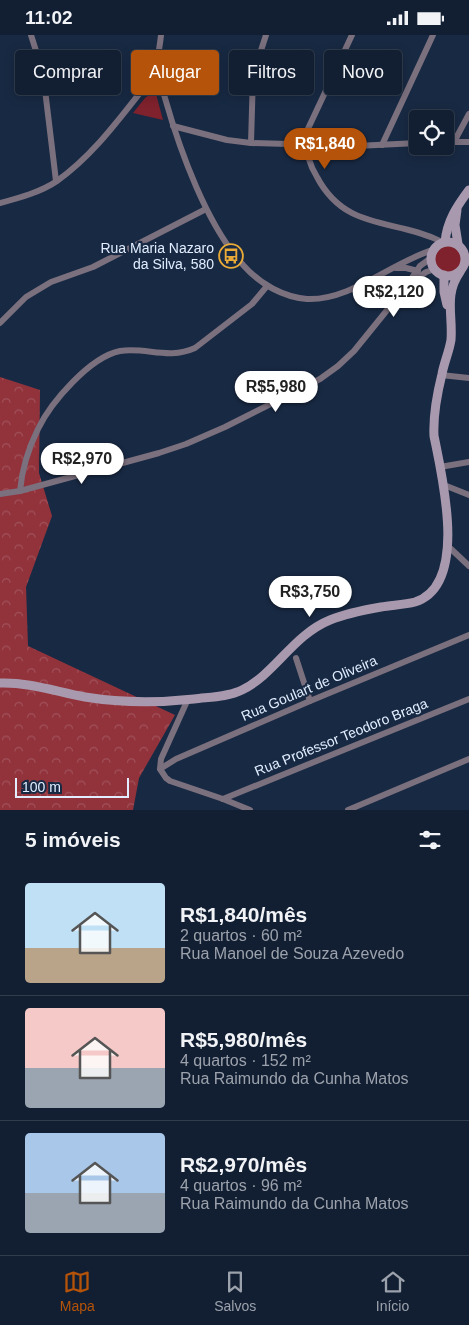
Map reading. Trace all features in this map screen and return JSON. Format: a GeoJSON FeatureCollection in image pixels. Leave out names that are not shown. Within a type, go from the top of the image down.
{"type":"FeatureCollection","features":[{"type":"Feature","properties":{"kind":"main road"},"geometry":{"type":"LineString","coordinates":[[460,272],[452,276],[430,271],[432,254],[443,242],[448,224],[469,190]]}},
{"type":"Feature","properties":{"kind":"main road"},"geometry":{"type":"LineString","coordinates":[[458,207],[455,225],[458,244]]}},
{"type":"Feature","properties":{"kind":"main road"},"geometry":{"type":"LineString","coordinates":[[0,683],[16,682],[87,697],[144,703],[225,695],[241,690],[256,682],[291,646],[328,621],[348,613],[415,602],[427,597],[435,589],[443,574],[450,548],[444,485],[434,436],[434,422],[441,375],[450,340],[449,313],[452,289],[454,281],[467,263],[465,252],[458,244],[449,241],[443,242]]}},
{"type":"Feature","properties":{"kind":"main road"},"geometry":{"type":"LineString","coordinates":[[444,275],[444,292],[449,313]]}},
{"type":"Feature","properties":{"kind":"street"},"geometry":{"type":"LineString","coordinates":[[31,35],[42,73],[56,181]]}},
{"type":"Feature","properties":{"kind":"street"},"geometry":{"type":"LineString","coordinates":[[160,50],[161,35]]}},
{"type":"Feature","properties":{"kind":"street"},"geometry":{"type":"LineString","coordinates":[[251,143],[253,75],[266,35]]}},
{"type":"Feature","properties":{"kind":"street"},"geometry":{"type":"LineString","coordinates":[[352,35],[306,133],[305,145],[313,170],[322,187],[346,211],[362,219],[422,234],[443,242]]}},
{"type":"Feature","properties":{"kind":"street"},"geometry":{"type":"LineString","coordinates":[[382,145],[434,35]]}},
{"type":"Feature","properties":{"kind":"street"},"geometry":{"type":"LineString","coordinates":[[0,203],[25,197],[56,181],[102,140],[138,95]]}},
{"type":"Feature","properties":{"kind":"street"},"geometry":{"type":"LineString","coordinates":[[164,95],[173,126],[206,209],[230,249],[243,266],[267,286],[291,296],[306,299],[320,298],[354,288],[395,268],[410,258],[432,254]]}},
{"type":"Feature","properties":{"kind":"street"},"geometry":{"type":"LineString","coordinates":[[469,114],[454,142],[469,142]]}},
{"type":"Feature","properties":{"kind":"street"},"geometry":{"type":"LineString","coordinates":[[173,126],[227,140],[251,143],[305,145],[409,144]]}},
{"type":"Feature","properties":{"kind":"street"},"geometry":{"type":"LineString","coordinates":[[0,323],[26,297],[50,282],[93,267],[206,209]]}},
{"type":"Feature","properties":{"kind":"street"},"geometry":{"type":"LineString","coordinates":[[0,494],[20,491],[186,444],[320,379],[354,351],[405,288],[420,266],[432,254]]}},
{"type":"Feature","properties":{"kind":"street"},"geometry":{"type":"LineString","coordinates":[[395,268],[406,267],[416,271],[430,271]]}},
{"type":"Feature","properties":{"kind":"street"},"geometry":{"type":"LineString","coordinates":[[405,288],[430,271]]}},
{"type":"Feature","properties":{"kind":"street"},"geometry":{"type":"LineString","coordinates":[[20,491],[23,467],[38,427],[75,379],[107,355],[128,350],[171,354],[185,352],[195,347],[252,304],[267,286]]}},
{"type":"Feature","properties":{"kind":"street"},"geometry":{"type":"LineString","coordinates":[[441,375],[469,378]]}},
{"type":"Feature","properties":{"kind":"street"},"geometry":{"type":"LineString","coordinates":[[440,467],[469,462]]}},
{"type":"Feature","properties":{"kind":"street"},"geometry":{"type":"LineString","coordinates":[[444,485],[469,495]]}},
{"type":"Feature","properties":{"kind":"street"},"geometry":{"type":"LineString","coordinates":[[450,548],[469,566]]}},
{"type":"Feature","properties":{"kind":"street","name":"Rua Goulart de Oliveira"},"geometry":{"type":"LineString","coordinates":[[160,769],[176,759],[469,635]]}},
{"type":"Feature","properties":{"kind":"street"},"geometry":{"type":"LineString","coordinates":[[296,658],[310,701]]}},
{"type":"Feature","properties":{"kind":"street"},"geometry":{"type":"LineString","coordinates":[[188,699],[161,759],[160,769],[170,781],[250,810]]}},
{"type":"Feature","properties":{"kind":"street","name":"Rua Professor Teodoro Braga"},"geometry":{"type":"LineString","coordinates":[[223,799],[469,699]]}},
{"type":"Feature","properties":{"kind":"street"},"geometry":{"type":"LineString","coordinates":[[348,810],[469,759]]}},
{"type":"Feature","properties":{"kind":"green space"},"geometry":{"type":"Polygon","coordinates":[[[0,377],[40,390],[39,473],[52,516],[26,587],[28,646],[175,715],[139,778],[133,810],[0,810],[0,377]]]}},
{"type":"Feature","properties":{"kind":"shaded area"},"geometry":{"type":"Polygon","coordinates":[[[149,95],[156,95],[163,120],[133,113],[149,95]]]}},
{"type":"Feature","properties":{"kind":"shaded area"},"geometry":{"type":"Polygon","coordinates":[[[448,245],[458,249],[462,259],[458,269],[448,273],[438,269],[434,259],[438,249],[448,245]]]}},
{"type":"Feature","properties":{"kind":"place","name":"Rua Maria Nazaro da Silva, 580"},"geometry":{"type":"Point","coordinates":[231,256]}}]}
